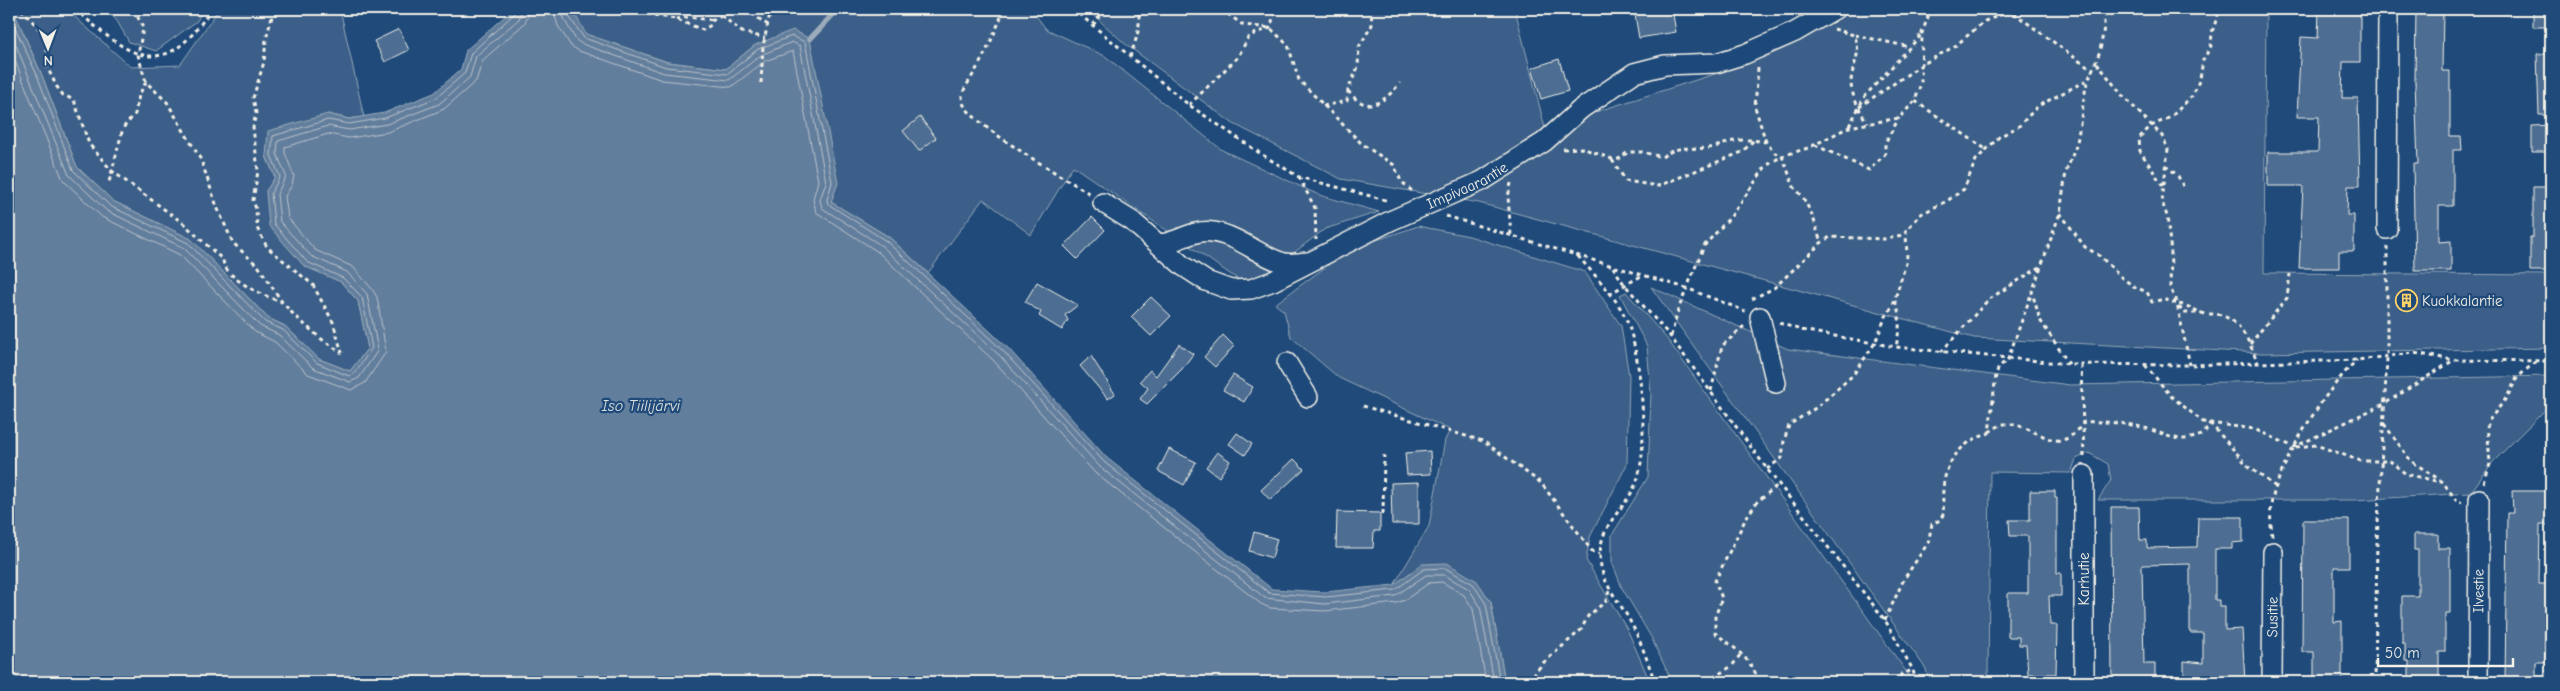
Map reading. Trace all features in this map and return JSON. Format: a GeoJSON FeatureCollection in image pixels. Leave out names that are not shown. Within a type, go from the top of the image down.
{"type":"FeatureCollection","features":[{"type":"Feature","properties":{"kind":"street","name":"Impivaarantie"},"geometry":{"type":"LineString","coordinates":[[1103,203],[1132,221],[1183,266],[1206,281],[1231,290],[1251,289],[1420,208],[1482,181],[1544,142],[1581,108],[1634,73],[1664,65],[1716,63],[1745,54],[1835,9]]}},
{"type":"Feature","properties":{"kind":"street"},"geometry":{"type":"LineString","coordinates":[[2387,229],[2388,9]]}},
{"type":"Feature","properties":{"kind":"street"},"geometry":{"type":"LineString","coordinates":[[1160,244],[1168,243],[1193,232],[1212,232],[1237,240],[1274,259],[1287,263],[1313,260]]}},
{"type":"Feature","properties":{"kind":"street"},"geometry":{"type":"LineString","coordinates":[[1754,315],[1776,383]]}},
{"type":"Feature","properties":{"kind":"street"},"geometry":{"type":"LineString","coordinates":[[1287,363],[1308,397]]}},
{"type":"Feature","properties":{"kind":"street","name":"Karhutie"},"geometry":{"type":"LineString","coordinates":[[2084,475],[2084,682]]}},
{"type":"Feature","properties":{"kind":"street","name":"Ilvestie"},"geometry":{"type":"LineString","coordinates":[[2478,682],[2479,499]]}},
{"type":"Feature","properties":{"kind":"street","name":"Susitie"},"geometry":{"type":"LineString","coordinates":[[2272,682],[2273,552]]}},
{"type":"Feature","properties":{"kind":"path"},"geometry":{"type":"LineString","coordinates":[[21,9],[42,32],[47,48],[47,67],[63,95],[74,100],[88,144],[112,171],[183,223],[223,260],[223,266],[228,274],[266,297],[282,302]]}},
{"type":"Feature","properties":{"kind":"path"},"geometry":{"type":"LineString","coordinates":[[75,9],[109,39],[138,55],[156,58],[177,49],[190,38],[211,9]]}},
{"type":"Feature","properties":{"kind":"path"},"geometry":{"type":"LineString","coordinates":[[134,9],[143,28],[138,55],[146,82],[167,102],[201,160],[217,207],[234,243],[259,267],[282,302],[320,338],[342,353],[333,322],[313,285],[267,247],[257,228],[256,209],[253,200],[258,171],[253,127],[256,113],[254,98],[264,62],[266,39],[274,9]]}},
{"type":"Feature","properties":{"kind":"path"},"geometry":{"type":"LineString","coordinates":[[640,9],[648,14],[675,19],[702,30],[711,25],[713,20]]}},
{"type":"Feature","properties":{"kind":"path"},"geometry":{"type":"LineString","coordinates":[[675,19],[688,17],[713,20],[737,9]]}},
{"type":"Feature","properties":{"kind":"path"},"geometry":{"type":"LineString","coordinates":[[745,9],[768,25]]}},
{"type":"Feature","properties":{"kind":"path"},"geometry":{"type":"LineString","coordinates":[[760,83],[771,11],[767,9]]}},
{"type":"Feature","properties":{"kind":"path"},"geometry":{"type":"LineString","coordinates":[[1004,9],[983,59],[963,92],[963,105],[968,113],[1006,141],[1103,203]]}},
{"type":"Feature","properties":{"kind":"path"},"geometry":{"type":"LineString","coordinates":[[1073,9],[1189,104],[1260,154],[1299,176],[1392,202]]}},
{"type":"Feature","properties":{"kind":"path"},"geometry":{"type":"LineString","coordinates":[[1093,25],[1105,9]]}},
{"type":"Feature","properties":{"kind":"path"},"geometry":{"type":"LineString","coordinates":[[1130,57],[1138,28],[1139,15],[1136,9]]}},
{"type":"Feature","properties":{"kind":"path"},"geometry":{"type":"LineString","coordinates":[[1221,9],[1243,25],[1270,28],[1288,45],[1299,80],[1362,144],[1394,165],[1400,181],[1412,190],[1420,208],[1643,275],[1609,294]]}},
{"type":"Feature","properties":{"kind":"path"},"geometry":{"type":"LineString","coordinates":[[1270,28],[1276,9]]}},
{"type":"Feature","properties":{"kind":"path"},"geometry":{"type":"LineString","coordinates":[[1323,106],[1347,101],[1348,90],[1358,67],[1359,47],[1372,25],[1371,9]]}},
{"type":"Feature","properties":{"kind":"path"},"geometry":{"type":"LineString","coordinates":[[1815,145],[1869,170],[1885,154],[1885,143],[1899,118],[1915,101],[1921,83],[1923,64],[1922,33],[1930,9]]}},
{"type":"Feature","properties":{"kind":"path"},"geometry":{"type":"LineString","coordinates":[[1989,432],[1998,367],[2008,359],[2060,213],[2066,172],[2077,143],[2089,80],[2098,63],[2104,27],[2104,9]]}},
{"type":"Feature","properties":{"kind":"path"},"geometry":{"type":"LineString","coordinates":[[2164,187],[2140,151],[2139,138],[2151,126],[2171,117],[2192,96],[2200,79],[2203,60],[2211,46],[2212,32],[2220,9]]}},
{"type":"Feature","properties":{"kind":"path"},"geometry":{"type":"LineString","coordinates":[[1859,107],[1923,64],[1955,46],[1985,21],[2012,10],[2093,71]]}},
{"type":"Feature","properties":{"kind":"path"},"geometry":{"type":"LineString","coordinates":[[722,16],[742,32],[766,38]]}},
{"type":"Feature","properties":{"kind":"path"},"geometry":{"type":"LineString","coordinates":[[1816,20],[1844,33],[1910,47]]}},
{"type":"Feature","properties":{"kind":"path"},"geometry":{"type":"LineString","coordinates":[[1189,104],[1238,57],[1249,36],[1270,28]]}},
{"type":"Feature","properties":{"kind":"path"},"geometry":{"type":"LineString","coordinates":[[1848,127],[1865,96],[1922,33]]}},
{"type":"Feature","properties":{"kind":"path"},"geometry":{"type":"LineString","coordinates":[[1854,35],[1858,58],[1851,82],[1852,92],[1867,123]]}},
{"type":"Feature","properties":{"kind":"path"},"geometry":{"type":"LineString","coordinates":[[1767,44],[1757,71],[1755,107],[1766,142],[1775,153],[1782,156],[1794,187],[1803,197],[1813,217],[1821,243]]}},
{"type":"Feature","properties":{"kind":"path"},"geometry":{"type":"LineString","coordinates":[[2098,63],[2151,126],[2162,136],[2168,149],[2162,202],[2167,216],[2171,253],[2170,287],[2177,304],[2190,364]]}},
{"type":"Feature","properties":{"kind":"path"},"geometry":{"type":"LineString","coordinates":[[1740,309],[1750,300],[1774,288],[1821,243],[1830,237],[1884,239],[1902,235],[1921,214],[1947,201],[1964,189],[1976,160],[1999,137],[2030,117],[2038,106],[2089,80]]}},
{"type":"Feature","properties":{"kind":"path"},"geometry":{"type":"LineString","coordinates":[[109,182],[123,128],[135,114],[139,95],[146,82]]}},
{"type":"Feature","properties":{"kind":"path"},"geometry":{"type":"LineString","coordinates":[[1348,90],[1356,100],[1371,104],[1385,101],[1400,83]]}},
{"type":"Feature","properties":{"kind":"path"},"geometry":{"type":"LineString","coordinates":[[1915,101],[1987,150]]}},
{"type":"Feature","properties":{"kind":"path"},"geometry":{"type":"LineString","coordinates":[[1670,336],[1678,310],[1704,246],[1732,215],[1766,166],[1782,156],[1815,145],[1848,127],[1899,118]]}},
{"type":"Feature","properties":{"kind":"path"},"geometry":{"type":"LineString","coordinates":[[1544,142],[1564,149],[1582,148],[1612,159],[1620,159],[1628,152],[1642,152],[1662,157],[1672,150],[1687,146],[1708,149],[1735,141],[1754,140],[1766,142]]}},
{"type":"Feature","properties":{"kind":"path"},"geometry":{"type":"LineString","coordinates":[[1612,159],[1626,181],[1658,186],[1742,152],[1754,140]]}},
{"type":"Feature","properties":{"kind":"path"},"geometry":{"type":"LineString","coordinates":[[1511,235],[1508,197],[1515,162]]}},
{"type":"Feature","properties":{"kind":"path"},"geometry":{"type":"LineString","coordinates":[[2166,165],[2178,176],[2185,190]]}},
{"type":"Feature","properties":{"kind":"path"},"geometry":{"type":"LineString","coordinates":[[1299,176],[1315,208],[1313,260]]}},
{"type":"Feature","properties":{"kind":"path"},"geometry":{"type":"LineString","coordinates":[[2060,213],[2085,247],[2100,256],[2122,278],[2135,287],[2147,292],[2152,302],[2164,299],[2177,304],[2190,305],[2203,313]]}},
{"type":"Feature","properties":{"kind":"path"},"geometry":{"type":"LineString","coordinates":[[2375,682],[2377,540],[2383,462],[2386,358],[2387,229]]}},
{"type":"Feature","properties":{"kind":"path"},"geometry":{"type":"LineString","coordinates":[[1767,469],[1782,458],[1784,441],[1789,425],[1817,407],[1852,375],[1875,343],[1894,301],[1907,260],[1906,230]]}},
{"type":"Feature","properties":{"kind":"path"},"geometry":{"type":"LineString","coordinates":[[1578,256],[1626,318],[1641,379],[1642,449],[1639,476],[1632,493],[1613,515],[1605,529],[1600,554],[1601,570],[1609,590],[1632,623],[1655,682]]}},
{"type":"Feature","properties":{"kind":"path"},"geometry":{"type":"LineString","coordinates":[[1613,267],[1624,284],[1670,336],[1767,469],[1885,620],[1913,670],[1916,682]]}},
{"type":"Feature","properties":{"kind":"path"},"geometry":{"type":"LineString","coordinates":[[1941,352],[1990,299],[2040,267]]}},
{"type":"Feature","properties":{"kind":"path"},"geometry":{"type":"LineString","coordinates":[[2250,344],[2287,298],[2290,274]]}},
{"type":"Feature","properties":{"kind":"path"},"geometry":{"type":"LineString","coordinates":[[2032,292],[2040,320],[2069,364]]}},
{"type":"Feature","properties":{"kind":"path"},"geometry":{"type":"LineString","coordinates":[[1894,301],[1898,309],[1900,326],[1896,347]]}},
{"type":"Feature","properties":{"kind":"path"},"geometry":{"type":"LineString","coordinates":[[2177,304],[2184,313],[2220,315],[2234,321],[2250,344],[2258,363]]}},
{"type":"Feature","properties":{"kind":"path"},"geometry":{"type":"LineString","coordinates":[[1711,391],[1722,346],[1746,325],[1754,315]]}},
{"type":"Feature","properties":{"kind":"path"},"geometry":{"type":"LineString","coordinates":[[1875,343],[1941,352],[2081,365],[2357,360],[2386,358],[2414,353],[2454,360],[2551,361]]}},
{"type":"Feature","properties":{"kind":"path"},"geometry":{"type":"LineString","coordinates":[[2273,552],[2270,520],[2276,487],[2294,447],[2340,375],[2357,360]]}},
{"type":"Feature","properties":{"kind":"path"},"geometry":{"type":"LineString","coordinates":[[2294,447],[2384,404],[2454,360]]}},
{"type":"Feature","properties":{"kind":"path"},"geometry":{"type":"LineString","coordinates":[[2384,423],[2412,461],[2443,482],[2458,503],[2479,499],[2490,464],[2487,423],[2507,397],[2517,378],[2535,362]]}},
{"type":"Feature","properties":{"kind":"path"},"geometry":{"type":"LineString","coordinates":[[2081,365],[2084,475]]}},
{"type":"Feature","properties":{"kind":"path"},"geometry":{"type":"LineString","coordinates":[[2145,365],[2170,396],[2203,422],[2254,428],[2294,447],[2316,445],[2361,461],[2390,461],[2406,474],[2443,482]]}},
{"type":"Feature","properties":{"kind":"path"},"geometry":{"type":"LineString","coordinates":[[1363,406],[1483,441],[1541,482],[1592,551],[1600,554]]}},
{"type":"Feature","properties":{"kind":"path"},"geometry":{"type":"LineString","coordinates":[[1885,620],[1904,579],[1928,543],[1932,524],[1940,520],[1944,513],[1942,498],[1944,473],[1949,461],[1971,441],[2002,424],[2022,426],[2034,434],[2055,441],[2074,435],[2084,422]]}},
{"type":"Feature","properties":{"kind":"path"},"geometry":{"type":"LineString","coordinates":[[2084,422],[2138,426],[2166,437],[2180,439],[2204,434],[2210,423]]}},
{"type":"Feature","properties":{"kind":"path"},"geometry":{"type":"LineString","coordinates":[[2210,423],[2219,436],[2243,457],[2249,467],[2276,487]]}},
{"type":"Feature","properties":{"kind":"path"},"geometry":{"type":"LineString","coordinates":[[1383,514],[1384,455]]}},
{"type":"Feature","properties":{"kind":"path"},"geometry":{"type":"LineString","coordinates":[[1758,682],[1754,669],[1714,630],[1715,617],[1722,598],[1716,586],[1716,578],[1731,545],[1754,505],[1779,484]]}},
{"type":"Feature","properties":{"kind":"path"},"geometry":{"type":"LineString","coordinates":[[1528,682],[1543,663],[1581,630],[1588,616],[1606,601],[1609,590]]}},
{"type":"Feature","properties":{"kind":"path"},"geometry":{"type":"LineString","coordinates":[[1706,682],[1732,666],[1740,655]]}},
{"type":"Feature","properties":{"kind":"path"},"geometry":{"type":"LineString","coordinates":[[1894,682],[1902,674],[1913,670]]}},
{"type":"Feature","properties":{"kind":"shaded area"},"geometry":{"type":"Polygon","coordinates":[[[9,9],[66,9],[131,67],[180,65],[219,9],[340,9],[364,117],[349,119],[328,114],[266,156],[275,177],[266,191],[270,226],[304,266],[341,282],[358,301],[368,348],[350,371],[319,359],[285,326],[268,318],[191,239],[113,201],[77,167],[41,73],[15,14],[9,14],[9,9]]]}},
{"type":"Feature","properties":{"kind":"shaded area"},"geometry":{"type":"Polygon","coordinates":[[[106,9],[203,9],[197,21],[156,51],[129,42],[117,21],[106,9]]]}},
{"type":"Feature","properties":{"kind":"shaded area"},"geometry":{"type":"Polygon","coordinates":[[[572,9],[1031,9],[1046,29],[1105,56],[1222,150],[1319,195],[1379,212],[1325,229],[1249,287],[1073,166],[1031,235],[983,199],[928,273],[889,237],[831,202],[755,45],[726,69],[668,62],[585,34],[572,9]]]}},
{"type":"Feature","properties":{"kind":"shaded area"},"geometry":{"type":"Polygon","coordinates":[[[1087,9],[1515,9],[1545,128],[1743,65],[1850,9],[2266,9],[2264,273],[2551,275],[2551,348],[2262,353],[1974,338],[1479,203],[1341,179],[1232,123],[1124,43],[1087,9]]]}},
{"type":"Feature","properties":{"kind":"shaded area"},"geometry":{"type":"Polygon","coordinates":[[[1418,226],[1469,236],[1585,272],[1621,326],[1629,376],[1627,464],[1590,537],[1586,560],[1628,631],[1650,682],[1505,682],[1491,602],[1422,564],[1394,585],[1429,526],[1445,440],[1450,430],[1339,378],[1291,337],[1284,311],[1275,304],[1350,249],[1418,226]]]}},
{"type":"Feature","properties":{"kind":"shaded area"},"geometry":{"type":"Polygon","coordinates":[[[1651,287],[1788,349],[2070,385],[2551,376],[2551,404],[2493,462],[2470,493],[2355,500],[2098,500],[2111,480],[2108,464],[2089,453],[2076,459],[2071,473],[1990,472],[1988,682],[1929,682],[1926,669],[1651,287]]]}},
{"type":"Feature","properties":{"kind":"shaded area"},"geometry":{"type":"Polygon","coordinates":[[[1626,292],[1667,339],[1911,678],[1911,682],[1672,682],[1651,637],[1622,588],[1612,562],[1612,535],[1648,477],[1651,393],[1647,346],[1620,295],[1626,292]]]}},
{"type":"Feature","properties":{"kind":"water","name":"Iso Tiilijärvi"},"geometry":{"type":"Polygon","coordinates":[[[513,9],[550,9],[553,11],[572,9],[586,34],[667,62],[726,69],[755,45],[793,30],[810,39],[838,183],[831,202],[889,237],[1008,348],[1107,458],[1272,589],[1325,592],[1394,585],[1422,564],[1447,563],[1477,581],[1491,602],[1505,682],[9,682],[9,14],[15,14],[41,73],[77,167],[113,201],[191,239],[268,318],[285,326],[319,359],[350,371],[368,348],[358,301],[341,282],[304,266],[269,226],[266,191],[275,177],[266,156],[268,131],[328,114],[349,119],[384,113],[434,93],[461,69],[466,50],[513,9]]]}},
{"type":"Feature","properties":{"kind":"building"},"geometry":{"type":"Polygon","coordinates":[[[1634,9],[1672,9],[1676,32],[1639,38],[1634,9]]]}},
{"type":"Feature","properties":{"kind":"building"},"geometry":{"type":"Polygon","coordinates":[[[2319,9],[2360,9],[2360,62],[2343,62],[2342,98],[2358,98],[2360,186],[2348,186],[2347,215],[2354,215],[2354,251],[2339,251],[2339,268],[2299,268],[2303,186],[2268,186],[2268,152],[2318,152],[2319,117],[2297,117],[2301,37],[2318,38],[2319,9]]]}},
{"type":"Feature","properties":{"kind":"building"},"geometry":{"type":"Polygon","coordinates":[[[2416,9],[2443,9],[2442,71],[2450,71],[2450,136],[2461,136],[2462,150],[2453,150],[2453,206],[2439,206],[2439,242],[2451,241],[2451,271],[2415,271],[2413,164],[2418,164],[2415,81],[2416,9]]]}},
{"type":"Feature","properties":{"kind":"building"},"geometry":{"type":"Polygon","coordinates":[[[2533,9],[2551,9],[2551,27],[2533,27],[2533,9]]]}},
{"type":"Feature","properties":{"kind":"building"},"geometry":{"type":"Polygon","coordinates":[[[399,29],[409,50],[385,62],[374,41],[399,29]]]}},
{"type":"Feature","properties":{"kind":"building"},"geometry":{"type":"Polygon","coordinates":[[[2537,54],[2551,54],[2551,115],[2539,115],[2537,54]]]}},
{"type":"Feature","properties":{"kind":"building"},"geometry":{"type":"Polygon","coordinates":[[[1559,59],[1568,91],[1541,99],[1532,68],[1559,59]]]}},
{"type":"Feature","properties":{"kind":"building"},"geometry":{"type":"Polygon","coordinates":[[[920,117],[936,138],[919,151],[903,131],[920,117]]]}},
{"type":"Feature","properties":{"kind":"building"},"geometry":{"type":"Polygon","coordinates":[[[2551,125],[2551,152],[2532,152],[2532,126],[2551,125]]]}},
{"type":"Feature","properties":{"kind":"building"},"geometry":{"type":"Polygon","coordinates":[[[2533,187],[2551,187],[2551,271],[2530,271],[2530,237],[2533,237],[2533,187]]]}},
{"type":"Feature","properties":{"kind":"building"},"geometry":{"type":"Polygon","coordinates":[[[1092,217],[1105,230],[1077,259],[1064,246],[1092,217]]]}},
{"type":"Feature","properties":{"kind":"building"},"geometry":{"type":"Polygon","coordinates":[[[1037,282],[1078,305],[1065,315],[1068,320],[1062,330],[1039,316],[1041,312],[1025,302],[1037,282]]]}},
{"type":"Feature","properties":{"kind":"building"},"geometry":{"type":"Polygon","coordinates":[[[1151,297],[1171,316],[1151,336],[1131,317],[1151,297]]]}},
{"type":"Feature","properties":{"kind":"building"},"geometry":{"type":"Polygon","coordinates":[[[1223,335],[1234,346],[1215,367],[1204,357],[1223,335]]]}},
{"type":"Feature","properties":{"kind":"building"},"geometry":{"type":"Polygon","coordinates":[[[1179,344],[1193,354],[1182,369],[1147,404],[1140,399],[1148,388],[1140,381],[1150,370],[1156,376],[1179,344]]]}},
{"type":"Feature","properties":{"kind":"building"},"geometry":{"type":"Polygon","coordinates":[[[1091,356],[1115,394],[1108,399],[1080,366],[1091,356]]]}},
{"type":"Feature","properties":{"kind":"building"},"geometry":{"type":"Polygon","coordinates":[[[1233,375],[1253,387],[1244,402],[1223,390],[1233,375]]]}},
{"type":"Feature","properties":{"kind":"building"},"geometry":{"type":"Polygon","coordinates":[[[1237,433],[1252,444],[1245,455],[1229,444],[1237,433]]]}},
{"type":"Feature","properties":{"kind":"building"},"geometry":{"type":"Polygon","coordinates":[[[1169,449],[1196,462],[1184,485],[1158,471],[1169,449]]]}},
{"type":"Feature","properties":{"kind":"building"},"geometry":{"type":"Polygon","coordinates":[[[1430,451],[1431,474],[1407,475],[1405,453],[1430,451]]]}},
{"type":"Feature","properties":{"kind":"building"},"geometry":{"type":"Polygon","coordinates":[[[1217,452],[1230,461],[1219,477],[1206,467],[1217,452]]]}},
{"type":"Feature","properties":{"kind":"building"},"geometry":{"type":"Polygon","coordinates":[[[1294,459],[1304,469],[1270,500],[1261,490],[1294,459]]]}},
{"type":"Feature","properties":{"kind":"building"},"geometry":{"type":"Polygon","coordinates":[[[1419,482],[1419,524],[1392,524],[1391,483],[1419,482]]]}},
{"type":"Feature","properties":{"kind":"building"},"geometry":{"type":"Polygon","coordinates":[[[2030,491],[2055,491],[2055,498],[2057,498],[2057,573],[2061,573],[2061,596],[2049,596],[2050,625],[2057,625],[2056,674],[2028,674],[2026,645],[2019,645],[2019,637],[2008,637],[2008,593],[2028,593],[2028,536],[2010,536],[2009,520],[2030,520],[2030,491]]]}},
{"type":"Feature","properties":{"kind":"building"},"geometry":{"type":"Polygon","coordinates":[[[2512,491],[2548,491],[2549,525],[2540,525],[2539,584],[2549,584],[2548,631],[2545,631],[2545,662],[2536,662],[2536,682],[2505,682],[2507,513],[2513,513],[2512,491]]]}},
{"type":"Feature","properties":{"kind":"building"},"geometry":{"type":"Polygon","coordinates":[[[2111,507],[2139,507],[2140,540],[2147,540],[2147,548],[2197,547],[2198,517],[2243,517],[2243,542],[2232,543],[2232,549],[2215,549],[2215,600],[2219,600],[2219,606],[2225,606],[2225,630],[2242,629],[2245,682],[2184,682],[2184,661],[2203,663],[2203,633],[2190,633],[2190,564],[2142,565],[2144,664],[2155,664],[2155,682],[2112,682],[2111,507]]]}},
{"type":"Feature","properties":{"kind":"building"},"geometry":{"type":"Polygon","coordinates":[[[1337,512],[1380,513],[1380,531],[1374,531],[1373,548],[1336,548],[1337,512]]]}},
{"type":"Feature","properties":{"kind":"building"},"geometry":{"type":"Polygon","coordinates":[[[2303,520],[2349,520],[2349,567],[2334,567],[2334,622],[2342,621],[2342,682],[2314,682],[2314,652],[2302,652],[2303,520]]]}},
{"type":"Feature","properties":{"kind":"building"},"geometry":{"type":"Polygon","coordinates":[[[1254,532],[1277,539],[1272,558],[1249,551],[1254,532]]]}},
{"type":"Feature","properties":{"kind":"building"},"geometry":{"type":"Polygon","coordinates":[[[2414,534],[2438,534],[2438,548],[2450,548],[2450,613],[2445,613],[2445,652],[2439,652],[2439,682],[2409,682],[2409,661],[2405,661],[2405,643],[2402,643],[2402,596],[2418,596],[2418,550],[2414,550],[2414,534]]]}},
{"type":"Feature","properties":{"kind":"waterway"},"geometry":{"type":"LineString","coordinates":[[810,39],[838,9]]}},
{"type":"Feature","properties":{"kind":"place","name":"Kuokkalantie"},"geometry":{"type":"Point","coordinates":[2406,301]}}]}
